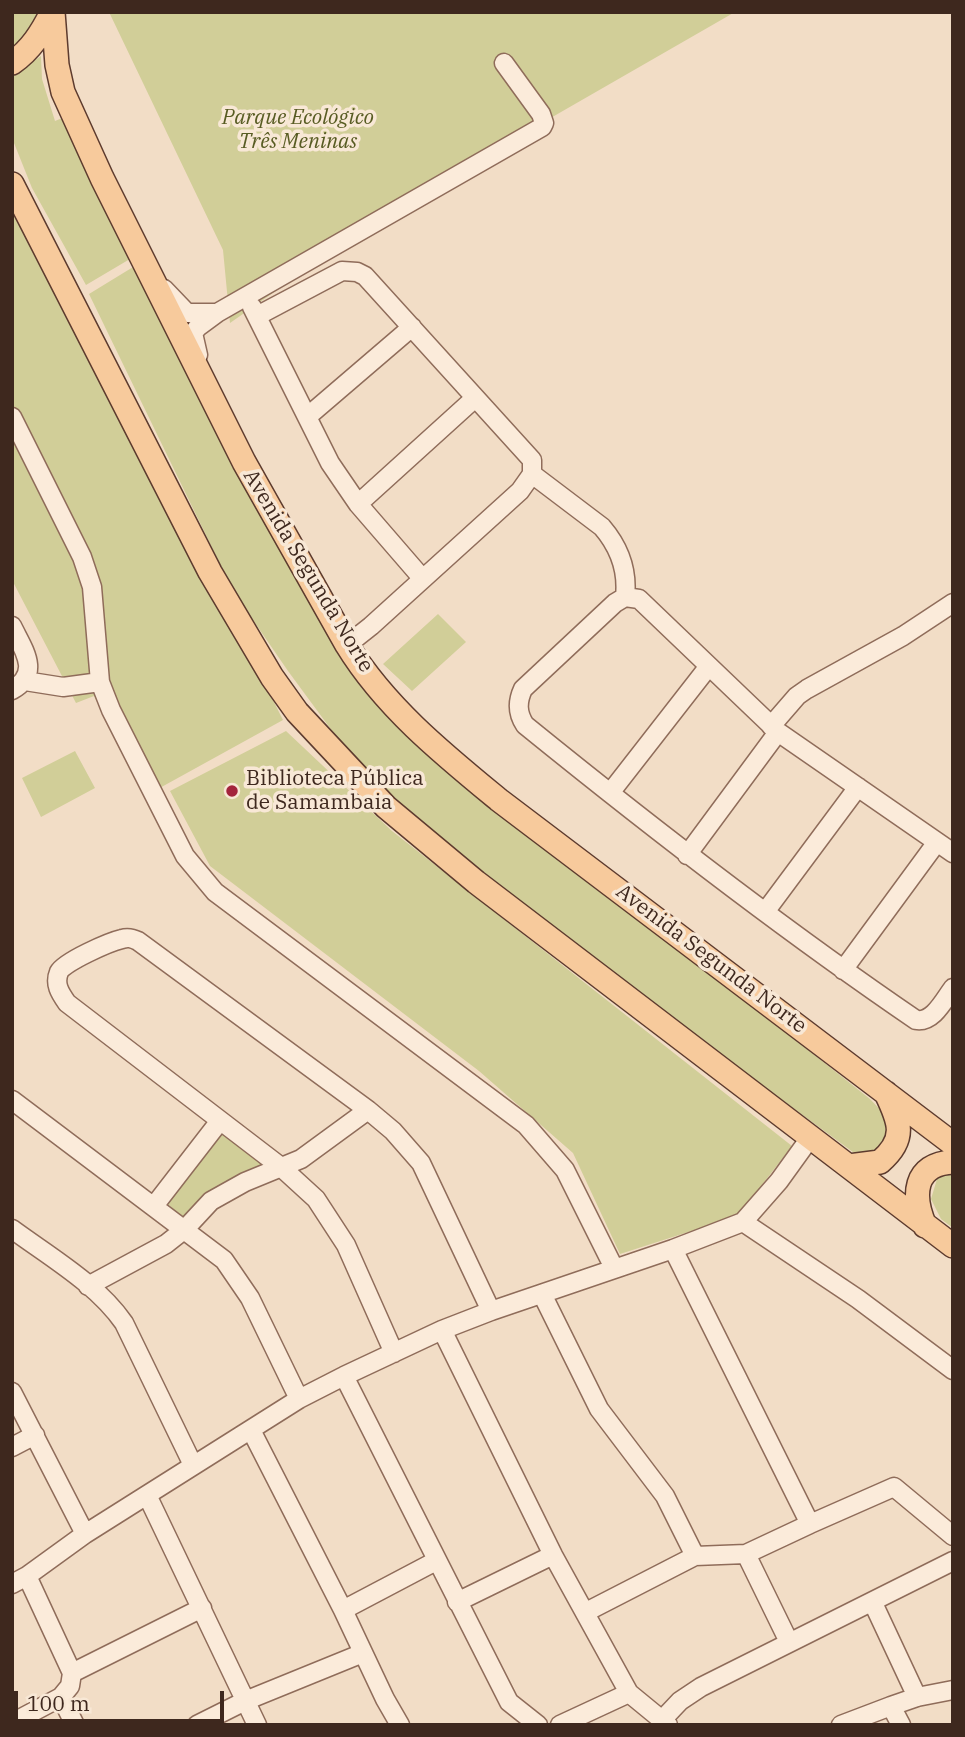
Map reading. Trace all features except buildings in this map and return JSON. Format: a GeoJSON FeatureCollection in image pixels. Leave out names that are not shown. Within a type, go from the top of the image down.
{"type":"FeatureCollection","features":[{"type":"Feature","properties":{"kind":"main road"},"geometry":{"type":"LineString","coordinates":[[12,63],[31,47],[52,12]]}},
{"type":"Feature","properties":{"kind":"main road","name":"Avenida Segunda Norte"},"geometry":{"type":"LineString","coordinates":[[52,12],[57,65],[63,92],[102,178],[265,503],[347,645],[367,673],[403,716],[459,768],[499,800],[950,1137]]}},
{"type":"Feature","properties":{"kind":"main road"},"geometry":{"type":"LineString","coordinates":[[12,184],[210,572],[272,677],[297,712],[386,807],[468,875],[953,1246]]}},
{"type":"Feature","properties":{"kind":"main road"},"geometry":{"type":"LineString","coordinates":[[849,1166],[880,1162],[896,1144],[898,1118],[885,1091]]}},
{"type":"Feature","properties":{"kind":"main road"},"geometry":{"type":"LineString","coordinates":[[925,1226],[918,1210],[918,1185],[930,1167],[941,1162],[953,1162]]}},
{"type":"Feature","properties":{"kind":"street"},"geometry":{"type":"LineString","coordinates":[[196,369],[198,356],[193,333],[217,313],[542,127],[544,123],[541,114],[504,63]]}},
{"type":"Feature","properties":{"kind":"street"},"geometry":{"type":"LineString","coordinates":[[257,316],[333,275],[349,271],[365,276],[532,460],[532,474],[527,483],[347,645]]}},
{"type":"Feature","properties":{"kind":"street"},"geometry":{"type":"LineString","coordinates":[[156,287],[169,292],[187,313],[217,313]]}},
{"type":"Feature","properties":{"kind":"street"},"geometry":{"type":"LineString","coordinates":[[246,297],[330,463],[358,504],[422,578]]}},
{"type":"Feature","properties":{"kind":"street"},"geometry":{"type":"LineString","coordinates":[[307,417],[412,327]]}},
{"type":"Feature","properties":{"kind":"street"},"geometry":{"type":"LineString","coordinates":[[358,504],[475,398]]}},
{"type":"Feature","properties":{"kind":"street"},"geometry":{"type":"LineString","coordinates":[[12,417],[82,557],[92,587],[100,682],[111,710],[185,856],[215,892],[526,1125],[565,1170],[614,1268]]}},
{"type":"Feature","properties":{"kind":"street"},"geometry":{"type":"LineString","coordinates":[[532,474],[609,535],[625,570],[625,597]]}},
{"type":"Feature","properties":{"kind":"street"},"geometry":{"type":"LineString","coordinates":[[843,970],[949,850],[774,729],[645,603],[639,599],[625,597],[615,603],[523,689],[518,701],[525,725],[687,855],[843,970],[916,1020],[929,1018],[953,988]]}},
{"type":"Feature","properties":{"kind":"street"},"geometry":{"type":"LineString","coordinates":[[687,855],[797,696],[903,636],[953,603]]}},
{"type":"Feature","properties":{"kind":"street"},"geometry":{"type":"LineString","coordinates":[[12,626],[28,659],[29,672],[18,685]]}},
{"type":"Feature","properties":{"kind":"street"},"geometry":{"type":"LineString","coordinates":[[610,793],[709,666]]}},
{"type":"Feature","properties":{"kind":"street"},"geometry":{"type":"LineString","coordinates":[[18,685],[63,687],[100,682]]}},
{"type":"Feature","properties":{"kind":"street"},"geometry":{"type":"LineString","coordinates":[[765,912],[858,787]]}},
{"type":"Feature","properties":{"kind":"street"},"geometry":{"type":"LineString","coordinates":[[394,1353],[346,1245],[316,1199],[281,1167],[67,1003],[57,985],[64,965],[119,939],[138,941],[368,1110],[393,1131],[421,1163],[491,1311]]}},
{"type":"Feature","properties":{"kind":"street"},"geometry":{"type":"LineString","coordinates":[[12,1100],[225,1260],[250,1297],[299,1399]]}},
{"type":"Feature","properties":{"kind":"street"},"geometry":{"type":"LineString","coordinates":[[88,1286],[166,1244],[185,1229],[211,1201],[244,1182],[302,1159],[368,1110]]}},
{"type":"Feature","properties":{"kind":"street"},"geometry":{"type":"LineString","coordinates":[[154,1206],[219,1122]]}},
{"type":"Feature","properties":{"kind":"street"},"geometry":{"type":"LineString","coordinates":[[12,1723],[61,1697],[70,1686],[72,1673],[20,1580],[85,1534],[193,1465],[299,1399],[344,1376],[442,1330],[491,1311],[673,1249],[743,1222],[779,1181],[810,1138]]}},
{"type":"Feature","properties":{"kind":"street"},"geometry":{"type":"LineString","coordinates":[[743,1222],[858,1299],[953,1370]]}},
{"type":"Feature","properties":{"kind":"street"},"geometry":{"type":"LineString","coordinates":[[12,1230],[88,1286],[115,1311],[124,1323],[193,1465]]}},
{"type":"Feature","properties":{"kind":"street"},"geometry":{"type":"LineString","coordinates":[[673,1249],[810,1524]]}},
{"type":"Feature","properties":{"kind":"street"},"geometry":{"type":"LineString","coordinates":[[542,1294],[599,1409],[665,1496],[695,1556]]}},
{"type":"Feature","properties":{"kind":"street"},"geometry":{"type":"LineString","coordinates":[[442,1330],[553,1555],[629,1693],[665,1722],[680,1701],[701,1687],[953,1561]]}},
{"type":"Feature","properties":{"kind":"street"},"geometry":{"type":"LineString","coordinates":[[344,1376],[509,1702],[538,1725]]}},
{"type":"Feature","properties":{"kind":"street"},"geometry":{"type":"LineString","coordinates":[[12,1392],[85,1534]]}},
{"type":"Feature","properties":{"kind":"street"},"geometry":{"type":"LineString","coordinates":[[251,1430],[400,1725]]}},
{"type":"Feature","properties":{"kind":"street"},"geometry":{"type":"LineString","coordinates":[[12,1447],[35,1435]]}},
{"type":"Feature","properties":{"kind":"street"},"geometry":{"type":"LineString","coordinates":[[586,1612],[695,1556],[746,1554],[894,1487],[953,1536]]}},
{"type":"Feature","properties":{"kind":"street"},"geometry":{"type":"LineString","coordinates":[[147,1495],[257,1725]]}},
{"type":"Feature","properties":{"kind":"street"},"geometry":{"type":"LineString","coordinates":[[746,1554],[789,1642]]}},
{"type":"Feature","properties":{"kind":"street"},"geometry":{"type":"LineString","coordinates":[[457,1602],[553,1555]]}},
{"type":"Feature","properties":{"kind":"street"},"geometry":{"type":"LineString","coordinates":[[343,1610],[436,1562]]}},
{"type":"Feature","properties":{"kind":"street"},"geometry":{"type":"LineString","coordinates":[[873,1602],[917,1697]]}},
{"type":"Feature","properties":{"kind":"street"},"geometry":{"type":"LineString","coordinates":[[72,1673],[202,1608]]}},
{"type":"Feature","properties":{"kind":"street"},"geometry":{"type":"LineString","coordinates":[[197,1725],[245,1701],[363,1653]]}},
{"type":"Feature","properties":{"kind":"street"},"geometry":{"type":"LineString","coordinates":[[841,1725],[917,1697],[953,1690]]}},
{"type":"Feature","properties":{"kind":"street"},"geometry":{"type":"LineString","coordinates":[[560,1725],[629,1693]]}},
{"type":"Feature","properties":{"kind":"street"},"geometry":{"type":"LineString","coordinates":[[61,1697],[75,1725]]}},
{"type":"Feature","properties":{"kind":"street"},"geometry":{"type":"LineString","coordinates":[[891,1706],[901,1725]]}},
{"type":"Feature","properties":{"kind":"green space"},"geometry":{"type":"Polygon","coordinates":[[[12,12],[43,12],[12,52],[12,12]]]}},
{"type":"Feature","properties":{"kind":"green space","name":"Parque Ecológico Três Meninas"},"geometry":{"type":"Polygon","coordinates":[[[109,12],[735,12],[281,273],[280,288],[230,323],[223,250],[109,12]]]}},
{"type":"Feature","properties":{"kind":"green space"},"geometry":{"type":"Polygon","coordinates":[[[41,56],[42,79],[55,121],[67,116],[135,256],[86,285],[32,188],[12,138],[12,75],[41,56]]]}},
{"type":"Feature","properties":{"kind":"green space"},"geometry":{"type":"Polygon","coordinates":[[[12,182],[283,720],[147,795],[94,696],[76,703],[12,580],[12,182]]]}},
{"type":"Feature","properties":{"kind":"green space"},"geometry":{"type":"Polygon","coordinates":[[[138,264],[279,536],[416,739],[870,1099],[892,1122],[880,1152],[857,1155],[394,815],[233,591],[89,294],[138,264]]]}},
{"type":"Feature","properties":{"kind":"green space"},"geometry":{"type":"Polygon","coordinates":[[[438,614],[466,642],[412,691],[383,664],[438,614]]]}},
{"type":"Feature","properties":{"kind":"green space"},"geometry":{"type":"Polygon","coordinates":[[[286,731],[392,831],[792,1146],[738,1216],[620,1254],[573,1153],[479,1071],[210,866],[170,791],[286,731]]]}},
{"type":"Feature","properties":{"kind":"green space"},"geometry":{"type":"Polygon","coordinates":[[[75,751],[95,788],[41,817],[22,778],[75,751]]]}},
{"type":"Feature","properties":{"kind":"green space"},"geometry":{"type":"Polygon","coordinates":[[[224,1131],[270,1165],[206,1194],[183,1219],[168,1204],[224,1131]]]}},
{"type":"Feature","properties":{"kind":"green space"},"geometry":{"type":"Polygon","coordinates":[[[953,1172],[953,1228],[941,1219],[931,1199],[937,1179],[953,1172]]]}},
{"type":"Feature","properties":{"kind":"place","name":"Biblioteca Pública de Samambaia"},"geometry":{"type":"Point","coordinates":[232,791]}}]}
